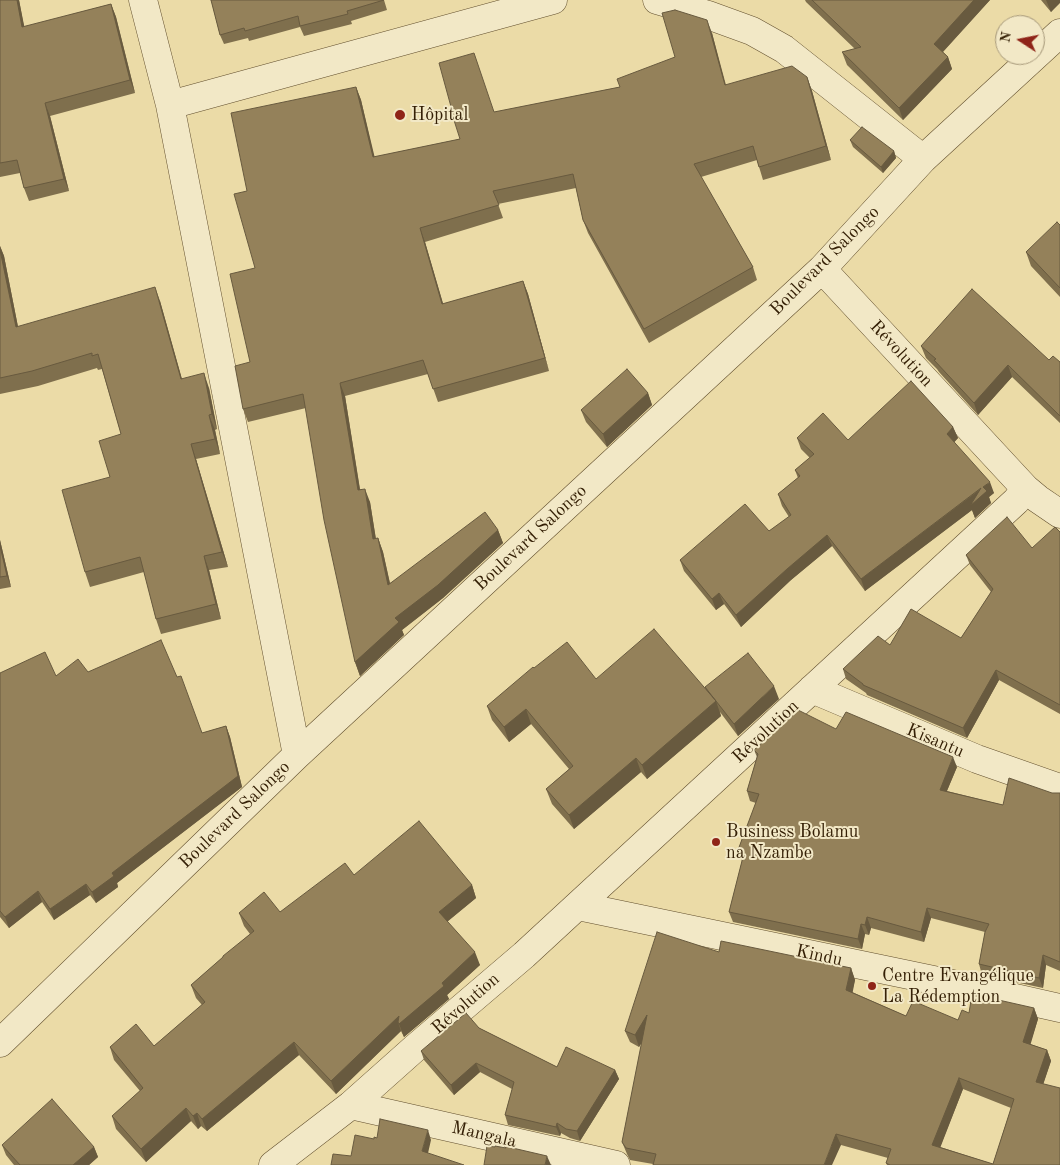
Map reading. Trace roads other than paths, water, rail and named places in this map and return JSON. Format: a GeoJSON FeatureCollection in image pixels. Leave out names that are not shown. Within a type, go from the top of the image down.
{"type":"FeatureCollection","features":[{"type":"Feature","properties":{"kind":"street"},"geometry":{"type":"LineString","coordinates":[[143,0],[170,105],[297,755]]}},
{"type":"Feature","properties":{"kind":"street"},"geometry":{"type":"LineString","coordinates":[[170,105],[553,0]]}},
{"type":"Feature","properties":{"kind":"street"},"geometry":{"type":"LineString","coordinates":[[657,0],[708,15],[752,31],[784,49],[923,159]]}},
{"type":"Feature","properties":{"kind":"street","name":"Boulevard Salongo"},"geometry":{"type":"LineString","coordinates":[[0,1043],[297,755],[822,269],[923,159],[1060,32]]}},
{"type":"Feature","properties":{"kind":"street","name":"Révolution"},"geometry":{"type":"LineString","coordinates":[[273,1165],[351,1105],[578,906],[1016,501],[1026,489],[822,269]]}},
{"type":"Feature","properties":{"kind":"street"},"geometry":{"type":"LineString","coordinates":[[1026,489],[1060,514]]}},
{"type":"Feature","properties":{"kind":"street","name":"Kisantu"},"geometry":{"type":"LineString","coordinates":[[812,689],[977,759],[1060,788]]}},
{"type":"Feature","properties":{"kind":"street","name":"Kindu"},"geometry":{"type":"LineString","coordinates":[[578,906],[1060,1008]]}},
{"type":"Feature","properties":{"kind":"street","name":"Mangala"},"geometry":{"type":"LineString","coordinates":[[351,1105],[616,1165]]}},
{"type":"Feature","properties":{"kind":"place","name":"Hôpital"},"geometry":{"type":"Point","coordinates":[400,115]}},
{"type":"Feature","properties":{"kind":"place","name":"Business Bolamu na Nzambe"},"geometry":{"type":"Point","coordinates":[716,842]}},
{"type":"Feature","properties":{"kind":"place","name":"Centre Evangélique La Rédemption"},"geometry":{"type":"Point","coordinates":[872,986]}}]}
